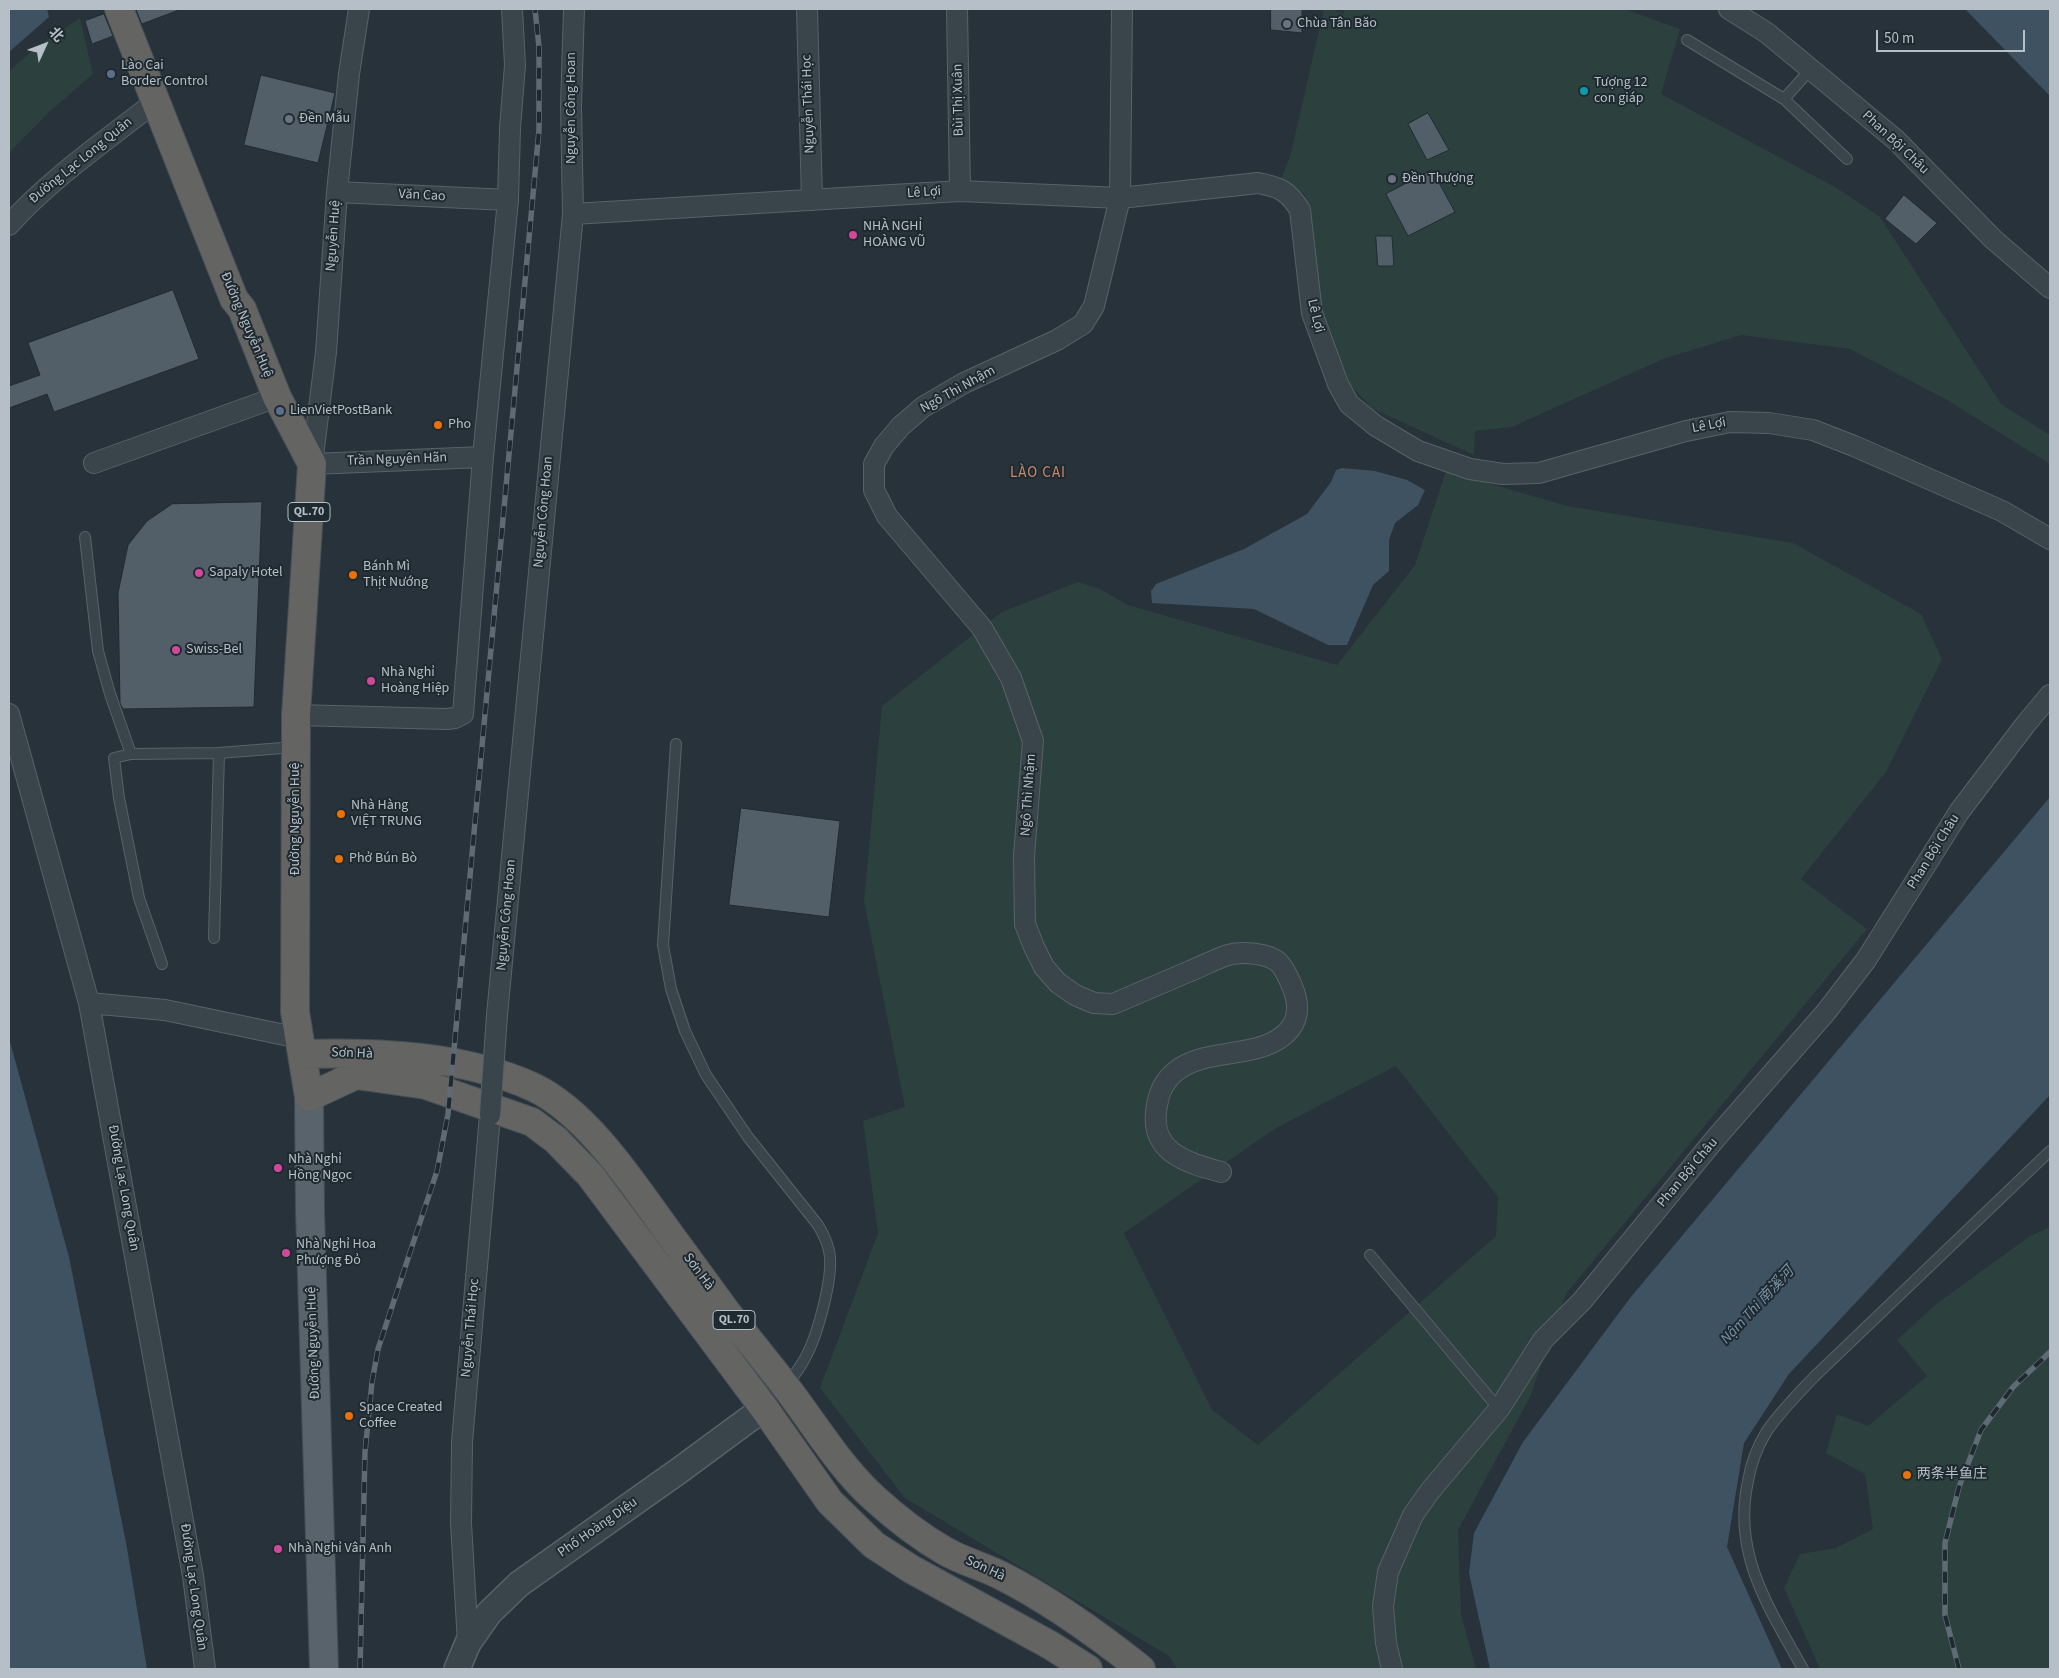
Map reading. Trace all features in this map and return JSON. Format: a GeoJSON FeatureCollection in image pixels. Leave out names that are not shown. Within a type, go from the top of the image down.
{"type":"FeatureCollection","features":[{"type":"Feature","properties":{"kind":"highway","name":"Đường Nguyễn Huệ"},"geometry":{"type":"LineString","coordinates":[[118,9],[234,299],[242,309],[277,397],[312,464],[296,714],[295,1012],[309,1097]]}},
{"type":"Feature","properties":{"kind":"highway","name":"Sơn Hà"},"geometry":{"type":"LineString","coordinates":[[301,1046],[338,1053],[415,1058],[472,1066],[533,1088],[566,1107],[626,1173],[728,1313],[786,1387],[839,1460],[873,1497],[906,1526],[946,1552],[1000,1575],[1061,1611],[1110,1644],[1141,1669]]}},
{"type":"Feature","properties":{"kind":"highway","name":"Sơn Hà"},"geometry":{"type":"LineString","coordinates":[[309,1097],[356,1075],[426,1085],[532,1122],[556,1140],[590,1175],[764,1408],[830,1502],[874,1545],[911,1569],[1050,1645],[1088,1669]]}},
{"type":"Feature","properties":{"kind":"highway"},"geometry":{"type":"LineString","coordinates":[[764,1408],[786,1387]]}},
{"type":"Feature","properties":{"kind":"main road","name":"Đường Nguyễn Huệ"},"geometry":{"type":"LineString","coordinates":[[309,1097],[310,1212],[324,1669]]}},
{"type":"Feature","properties":{"kind":"street","name":"Nguyễn Huệ"},"geometry":{"type":"LineString","coordinates":[[312,464],[326,352],[337,192],[349,74],[359,9]]}},
{"type":"Feature","properties":{"kind":"street"},"geometry":{"type":"LineString","coordinates":[[296,714],[447,719],[462,714],[482,457],[508,200],[510,128],[515,65],[512,9]]}},
{"type":"Feature","properties":{"kind":"street","name":"Nguyễn Công Hoan"},"geometry":{"type":"LineString","coordinates":[[497,1015],[573,214],[571,106],[574,9]]}},
{"type":"Feature","properties":{"kind":"street","name":"Nguyễn Thái Học"},"geometry":{"type":"LineString","coordinates":[[807,9],[812,200]]}},
{"type":"Feature","properties":{"kind":"street","name":"Bùi Thị Xuân"},"geometry":{"type":"LineString","coordinates":[[957,9],[960,190]]}},
{"type":"Feature","properties":{"kind":"street","name":"Ngô Thì Nhậm"},"geometry":{"type":"LineString","coordinates":[[1122,9],[1120,198],[1094,306],[1084,324],[1057,340],[964,383],[923,407],[901,426],[884,446],[874,464],[874,490],[887,516],[982,628],[1011,678],[1033,741],[1024,856],[1025,924],[1044,967],[1058,983],[1075,995],[1094,1003],[1113,1004],[1230,954],[1266,956],[1279,962],[1288,977],[1296,995],[1298,1011],[1292,1027],[1282,1037],[1270,1044],[1190,1062],[1174,1072],[1164,1084],[1158,1098],[1155,1113],[1156,1129],[1162,1142],[1175,1155],[1189,1164],[1220,1172]]}},
{"type":"Feature","properties":{"kind":"street","name":"Phan Bội Châu"},"geometry":{"type":"LineString","coordinates":[[1730,9],[1767,33],[1896,140],[1993,239],[2050,288]]}},
{"type":"Feature","properties":{"kind":"street","name":"Đường Lạc Long Quân"},"geometry":{"type":"LineString","coordinates":[[9,225],[32,199],[156,101]]}},
{"type":"Feature","properties":{"kind":"street","name":"Lê Lợi"},"geometry":{"type":"LineString","coordinates":[[573,214],[960,190],[1120,198],[1258,183],[1275,186],[1291,196],[1300,210],[1312,313],[1338,384],[1349,404],[1376,426],[1418,451],[1470,469],[1503,474],[1539,473],[1686,431],[1730,422],[1769,423],[1813,430],[1854,446],[2002,511],[2050,539]]}},
{"type":"Feature","properties":{"kind":"street","name":"Văn Cao"},"geometry":{"type":"LineString","coordinates":[[337,192],[508,200]]}},
{"type":"Feature","properties":{"kind":"street"},"geometry":{"type":"LineString","coordinates":[[94,463],[277,397]]}},
{"type":"Feature","properties":{"kind":"street","name":"Trần Nguyên Hãn"},"geometry":{"type":"LineString","coordinates":[[312,464],[482,457]]}},
{"type":"Feature","properties":{"kind":"street","name":"Phan Bội Châu"},"geometry":{"type":"LineString","coordinates":[[1392,1669],[1386,1643],[1383,1606],[1388,1572],[1413,1515],[1430,1491],[1499,1409],[1544,1340],[1582,1301],[1826,1012],[1866,960],[1959,812],[2024,725],[2050,695]]}},
{"type":"Feature","properties":{"kind":"street","name":"Đường Lạc Long Quân"},"geometry":{"type":"LineString","coordinates":[[9,714],[90,1003],[193,1576],[205,1669]]}},
{"type":"Feature","properties":{"kind":"street"},"geometry":{"type":"LineString","coordinates":[[90,1003],[166,1010],[301,1046]]}},
{"type":"Feature","properties":{"kind":"street","name":"Nguyễn Thái Học"},"geometry":{"type":"LineString","coordinates":[[468,1642],[460,1523],[462,1442],[497,1015]]}},
{"type":"Feature","properties":{"kind":"street","name":"Phố Hoàng Diệu"},"geometry":{"type":"LineString","coordinates":[[457,1669],[468,1642],[489,1613],[519,1584],[764,1408]]}},
{"type":"Feature","properties":{"kind":"lane"},"geometry":{"type":"LineString","coordinates":[[1687,40],[1784,99],[1848,159]]}},
{"type":"Feature","properties":{"kind":"lane"},"geometry":{"type":"LineString","coordinates":[[1784,99],[1810,70]]}},
{"type":"Feature","properties":{"kind":"lane"},"geometry":{"type":"LineString","coordinates":[[86,538],[98,651],[130,754]]}},
{"type":"Feature","properties":{"kind":"lane"},"geometry":{"type":"LineString","coordinates":[[676,744],[663,945],[671,989],[685,1031],[706,1075],[748,1137],[818,1225],[825,1238],[830,1256],[829,1284],[822,1312],[805,1358],[786,1387]]}},
{"type":"Feature","properties":{"kind":"lane"},"geometry":{"type":"LineString","coordinates":[[162,964],[139,898],[119,798],[114,758],[130,754],[219,754],[296,747]]}},
{"type":"Feature","properties":{"kind":"lane"},"geometry":{"type":"LineString","coordinates":[[214,938],[219,754]]}},
{"type":"Feature","properties":{"kind":"lane"},"geometry":{"type":"LineString","coordinates":[[1804,1669],[1761,1589],[1753,1570],[1744,1537],[1743,1508],[1745,1493],[1751,1466],[1760,1444],[1787,1406],[1814,1377],[2050,1151]]}},
{"type":"Feature","properties":{"kind":"lane"},"geometry":{"type":"LineString","coordinates":[[1370,1255],[1499,1409]]}},
{"type":"Feature","properties":{"kind":"green space"},"geometry":{"type":"Polygon","coordinates":[[[1324,9],[1331,9],[1344,14],[1344,9],[1624,9],[1680,29],[1661,94],[1837,188],[1880,217],[2001,404],[2050,435],[2050,464],[1947,400],[1850,349],[1741,335],[1663,359],[1512,427],[1475,431],[1474,455],[1373,409],[1351,386],[1320,312],[1305,195],[1281,179],[1290,157],[1324,9]]]}},
{"type":"Feature","properties":{"kind":"green space"},"geometry":{"type":"Polygon","coordinates":[[[80,18],[93,74],[48,113],[9,153],[9,71],[39,45],[80,18]]]}},
{"type":"Feature","properties":{"kind":"green space"},"geometry":{"type":"Polygon","coordinates":[[[1446,471],[1567,506],[1793,543],[1921,614],[1942,659],[1886,772],[1801,879],[1867,929],[1566,1294],[1530,1397],[1458,1530],[1461,1614],[1476,1669],[1177,1669],[1169,1656],[905,1498],[820,1388],[878,1233],[863,1121],[905,1107],[864,901],[882,706],[1002,612],[1078,582],[1100,589],[1128,605],[1337,665],[1415,565],[1446,471]],[[1396,1066],[1276,1128],[1124,1233],[1212,1410],[1258,1445],[1496,1236],[1498,1197],[1396,1066]]]}},
{"type":"Feature","properties":{"kind":"green space"},"geometry":{"type":"Polygon","coordinates":[[[2050,1227],[2050,1669],[1820,1669],[1784,1588],[1800,1554],[1836,1548],[1873,1529],[1865,1474],[1826,1453],[1837,1414],[1868,1426],[1927,1376],[1897,1340],[1936,1304],[2030,1236],[2050,1227]]]}},
{"type":"Feature","properties":{"kind":"water"},"geometry":{"type":"Polygon","coordinates":[[[9,9],[47,9],[49,17],[9,52],[9,9]]]}},
{"type":"Feature","properties":{"kind":"water"},"geometry":{"type":"Polygon","coordinates":[[[1965,9],[2050,9],[2050,96],[1965,9]]]}},
{"type":"Feature","properties":{"kind":"water"},"geometry":{"type":"Polygon","coordinates":[[[1342,468],[1375,471],[1407,480],[1425,490],[1418,505],[1395,523],[1389,540],[1389,571],[1373,585],[1347,645],[1328,645],[1254,609],[1152,603],[1151,591],[1156,584],[1244,549],[1307,514],[1331,482],[1336,470],[1342,468]]]}},
{"type":"Feature","properties":{"kind":"water","name":"Nậm Thi 南溪河"},"geometry":{"type":"Polygon","coordinates":[[[2050,797],[2050,1095],[1789,1374],[1744,1443],[1727,1547],[1782,1669],[1490,1669],[1469,1573],[1474,1533],[1523,1442],[1630,1298],[2050,797]]]}},
{"type":"Feature","properties":{"kind":"water"},"geometry":{"type":"Polygon","coordinates":[[[9,1038],[69,1257],[127,1548],[147,1669],[9,1669],[9,1038]]]}},
{"type":"Feature","properties":{"kind":"building"},"geometry":{"type":"Polygon","coordinates":[[[136,9],[179,9],[179,10],[142,24],[136,9]]]}},
{"type":"Feature","properties":{"kind":"building","name":"Chùa Tân Băo"},"geometry":{"type":"Polygon","coordinates":[[[1271,9],[1302,9],[1302,33],[1271,30],[1271,9]]]}},
{"type":"Feature","properties":{"kind":"building"},"geometry":{"type":"Polygon","coordinates":[[[104,14],[113,36],[92,44],[85,21],[104,14]]]}},
{"type":"Feature","properties":{"kind":"building","name":"Đền Mẫu"},"geometry":{"type":"Polygon","coordinates":[[[261,75],[335,93],[318,163],[244,145],[261,75]]]}},
{"type":"Feature","properties":{"kind":"building"},"geometry":{"type":"Polygon","coordinates":[[[1428,113],[1449,150],[1427,160],[1408,124],[1428,113]]]}},
{"type":"Feature","properties":{"kind":"building"},"geometry":{"type":"Polygon","coordinates":[[[1432,170],[1455,212],[1408,236],[1386,194],[1432,170]]]}},
{"type":"Feature","properties":{"kind":"building"},"geometry":{"type":"Polygon","coordinates":[[[1904,195],[1937,223],[1916,244],[1885,219],[1904,195]]]}},
{"type":"Feature","properties":{"kind":"building"},"geometry":{"type":"Polygon","coordinates":[[[1376,236],[1392,236],[1394,266],[1378,266],[1376,236]]]}},
{"type":"Feature","properties":{"kind":"building"},"geometry":{"type":"Polygon","coordinates":[[[173,290],[199,359],[54,412],[47,394],[9,408],[9,386],[40,375],[28,343],[173,290]]]}},
{"type":"Feature","properties":{"kind":"building"},"geometry":{"type":"Polygon","coordinates":[[[262,502],[254,707],[123,709],[120,703],[118,593],[128,545],[147,521],[172,504],[262,502]]]}},
{"type":"Feature","properties":{"kind":"building"},"geometry":{"type":"Polygon","coordinates":[[[741,808],[840,821],[829,917],[729,905],[741,808]]]}},
{"type":"Feature","properties":{"kind":"railway"},"geometry":{"type":"LineString","coordinates":[[360,1669],[365,1452],[372,1382],[378,1349],[437,1171],[448,1114],[539,130],[539,47],[535,9]]}},
{"type":"Feature","properties":{"kind":"railway"},"geometry":{"type":"LineString","coordinates":[[1959,1669],[1945,1615],[1945,1543],[1959,1487],[1981,1430],[2013,1387],[2050,1352]]}},
{"type":"Feature","properties":{"kind":"place","name":"Chùa Tân Băo"},"geometry":{"type":"Point","coordinates":[1287,24]}},
{"type":"Feature","properties":{"kind":"place","name":"Lào Cai Border Control"},"geometry":{"type":"Point","coordinates":[111,74]}},
{"type":"Feature","properties":{"kind":"place","name":"Tượng 12 con giáp"},"geometry":{"type":"Point","coordinates":[1584,91]}},
{"type":"Feature","properties":{"kind":"place","name":"Đền Mẫu"},"geometry":{"type":"Point","coordinates":[289,119]}},
{"type":"Feature","properties":{"kind":"place","name":"Đền Thượng"},"geometry":{"type":"Point","coordinates":[1392,179]}},
{"type":"Feature","properties":{"kind":"place","name":"NHÀ NGHỈ HOÀNG VŨ"},"geometry":{"type":"Point","coordinates":[853,235]}},
{"type":"Feature","properties":{"kind":"place","name":"LienVietPostBank"},"geometry":{"type":"Point","coordinates":[280,411]}},
{"type":"Feature","properties":{"kind":"place","name":"Pho"},"geometry":{"type":"Point","coordinates":[438,425]}},
{"type":"Feature","properties":{"kind":"place","name":"Sapaly Hotel"},"geometry":{"type":"Point","coordinates":[199,573]}},
{"type":"Feature","properties":{"kind":"place","name":"Bánh Mì Thịt Nướng"},"geometry":{"type":"Point","coordinates":[353,575]}},
{"type":"Feature","properties":{"kind":"place","name":"Swiss-Bel"},"geometry":{"type":"Point","coordinates":[176,650]}},
{"type":"Feature","properties":{"kind":"place","name":"Nhà Nghỉ Hoàng Hiệp"},"geometry":{"type":"Point","coordinates":[371,681]}},
{"type":"Feature","properties":{"kind":"place","name":"Nhà Hàng VIỆT TRUNG"},"geometry":{"type":"Point","coordinates":[341,814]}},
{"type":"Feature","properties":{"kind":"place","name":"Phở Bún Bò"},"geometry":{"type":"Point","coordinates":[339,859]}},
{"type":"Feature","properties":{"kind":"place","name":"Nhà Nghỉ Hồng Ngọc"},"geometry":{"type":"Point","coordinates":[278,1168]}},
{"type":"Feature","properties":{"kind":"place","name":"Nhà Nghỉ Hoa Phượng Đỏ"},"geometry":{"type":"Point","coordinates":[286,1253]}},
{"type":"Feature","properties":{"kind":"place","name":"Space Created Coffee"},"geometry":{"type":"Point","coordinates":[349,1416]}},
{"type":"Feature","properties":{"kind":"place","name":"两条半鱼庄"},"geometry":{"type":"Point","coordinates":[1907,1475]}},
{"type":"Feature","properties":{"kind":"place","name":"Nhà Nghỉ Vân Anh"},"geometry":{"type":"Point","coordinates":[278,1549]}},
{"type":"Feature","properties":{"kind":"district","name":"LÀO CAI"},"geometry":{"type":"Point","coordinates":[1038,474]}}]}
